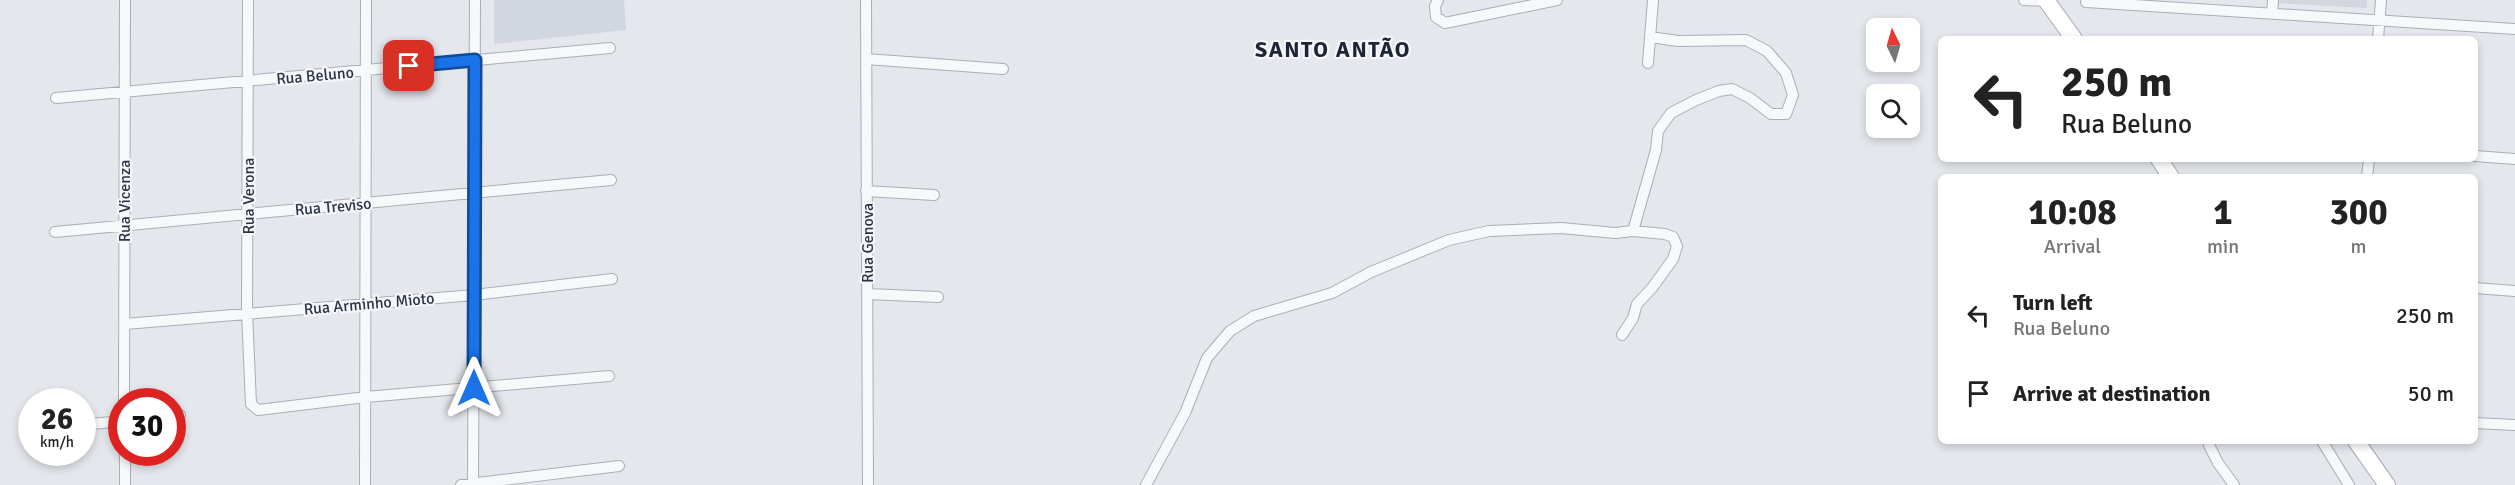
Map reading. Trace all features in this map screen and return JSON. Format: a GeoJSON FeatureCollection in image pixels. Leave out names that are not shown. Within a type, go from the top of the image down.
{"type":"FeatureCollection","features":[{"type":"Feature","properties":{"kind":"main road"},"geometry":{"type":"LineString","coordinates":[[2046,0],[2072,36]]}},
{"type":"Feature","properties":{"kind":"main road"},"geometry":{"type":"LineString","coordinates":[[2358,444],[2387,485]]}},
{"type":"Feature","properties":{"kind":"street","name":"Rua Vicenza"},"geometry":{"type":"LineString","coordinates":[[124,388],[125,0]]}},
{"type":"Feature","properties":{"kind":"street","name":"Rua Verona"},"geometry":{"type":"LineString","coordinates":[[249,0],[247,312],[251,404],[258,410],[366,397]]}},
{"type":"Feature","properties":{"kind":"street"},"geometry":{"type":"LineString","coordinates":[[365,485],[366,0]]}},
{"type":"Feature","properties":{"kind":"street"},"geometry":{"type":"LineString","coordinates":[[473,484],[475,0]]}},
{"type":"Feature","properties":{"kind":"street","name":"Rua Genova"},"geometry":{"type":"LineString","coordinates":[[866,0],[868,485]]}},
{"type":"Feature","properties":{"kind":"street"},"geometry":{"type":"LineString","coordinates":[[1436,3],[1436,17],[1446,23],[1557,0]]}},
{"type":"Feature","properties":{"kind":"street"},"geometry":{"type":"LineString","coordinates":[[1648,63],[1653,0]]}},
{"type":"Feature","properties":{"kind":"street"},"geometry":{"type":"LineString","coordinates":[[2024,0],[2046,0]]}},
{"type":"Feature","properties":{"kind":"street"},"geometry":{"type":"LineString","coordinates":[[2272,13],[2273,0]]}},
{"type":"Feature","properties":{"kind":"street"},"geometry":{"type":"LineString","coordinates":[[2378,36],[2381,0]]}},
{"type":"Feature","properties":{"kind":"street"},"geometry":{"type":"LineString","coordinates":[[2086,2],[2515,29]]}},
{"type":"Feature","properties":{"kind":"street"},"geometry":{"type":"LineString","coordinates":[[1633,231],[1649,177],[1658,131],[1671,113],[1696,100],[1719,91],[1732,89],[1772,114],[1786,114],[1793,95],[1786,73],[1767,51],[1746,40],[1677,41],[1650,37]]}},
{"type":"Feature","properties":{"kind":"street","name":"Rua Beluno"},"geometry":{"type":"LineString","coordinates":[[56,98],[610,48]]}},
{"type":"Feature","properties":{"kind":"street"},"geometry":{"type":"LineString","coordinates":[[866,59],[1003,69]]}},
{"type":"Feature","properties":{"kind":"street"},"geometry":{"type":"LineString","coordinates":[[2478,156],[2515,159]]}},
{"type":"Feature","properties":{"kind":"street","name":"Rua Treviso"},"geometry":{"type":"LineString","coordinates":[[55,232],[611,180]]}},
{"type":"Feature","properties":{"kind":"street"},"geometry":{"type":"LineString","coordinates":[[866,191],[934,195]]}},
{"type":"Feature","properties":{"kind":"street"},"geometry":{"type":"LineString","coordinates":[[1146,485],[1185,413],[1207,358],[1230,331],[1254,316],[1332,293],[1371,272],[1449,240],[1489,231],[1561,228],[1615,233],[1633,231],[1673,237],[1677,246],[1673,259],[1637,304],[1634,318],[1622,335]]}},
{"type":"Feature","properties":{"kind":"street","name":"Rua Arminho Mioto"},"geometry":{"type":"LineString","coordinates":[[125,324],[474,294],[612,279]]}},
{"type":"Feature","properties":{"kind":"street"},"geometry":{"type":"LineString","coordinates":[[2478,288],[2515,291]]}},
{"type":"Feature","properties":{"kind":"street"},"geometry":{"type":"LineString","coordinates":[[867,294],[938,297]]}},
{"type":"Feature","properties":{"kind":"street"},"geometry":{"type":"LineString","coordinates":[[366,397],[609,376]]}},
{"type":"Feature","properties":{"kind":"street"},"geometry":{"type":"LineString","coordinates":[[2478,423],[2515,425]]}},
{"type":"Feature","properties":{"kind":"street"},"geometry":{"type":"LineString","coordinates":[[2324,444],[2349,485]]}},
{"type":"Feature","properties":{"kind":"street"},"geometry":{"type":"LineString","coordinates":[[2207,446],[2234,485]]}},
{"type":"Feature","properties":{"kind":"street"},"geometry":{"type":"LineString","coordinates":[[125,466],[126,485]]}},
{"type":"Feature","properties":{"kind":"street"},"geometry":{"type":"LineString","coordinates":[[461,485],[619,466]]}},
{"type":"Feature","properties":{"kind":"shaded area"},"geometry":{"type":"Polygon","coordinates":[[[494,0],[624,0],[626,30],[494,44],[494,0]]]}},
{"type":"Feature","properties":{"kind":"shaded area"},"geometry":{"type":"Polygon","coordinates":[[[2278,0],[2367,0],[2367,8],[2278,3],[2278,0]]]}},
{"type":"Feature","properties":{"kind":"district","name":"SANTO ANTÃO"},"geometry":{"type":"Point","coordinates":[1333,49]}},
{"type":"Feature","properties":{"kind":"route"},"geometry":{"type":"LineString","coordinates":[[409,66],[475,60],[474,388]]}}]}
